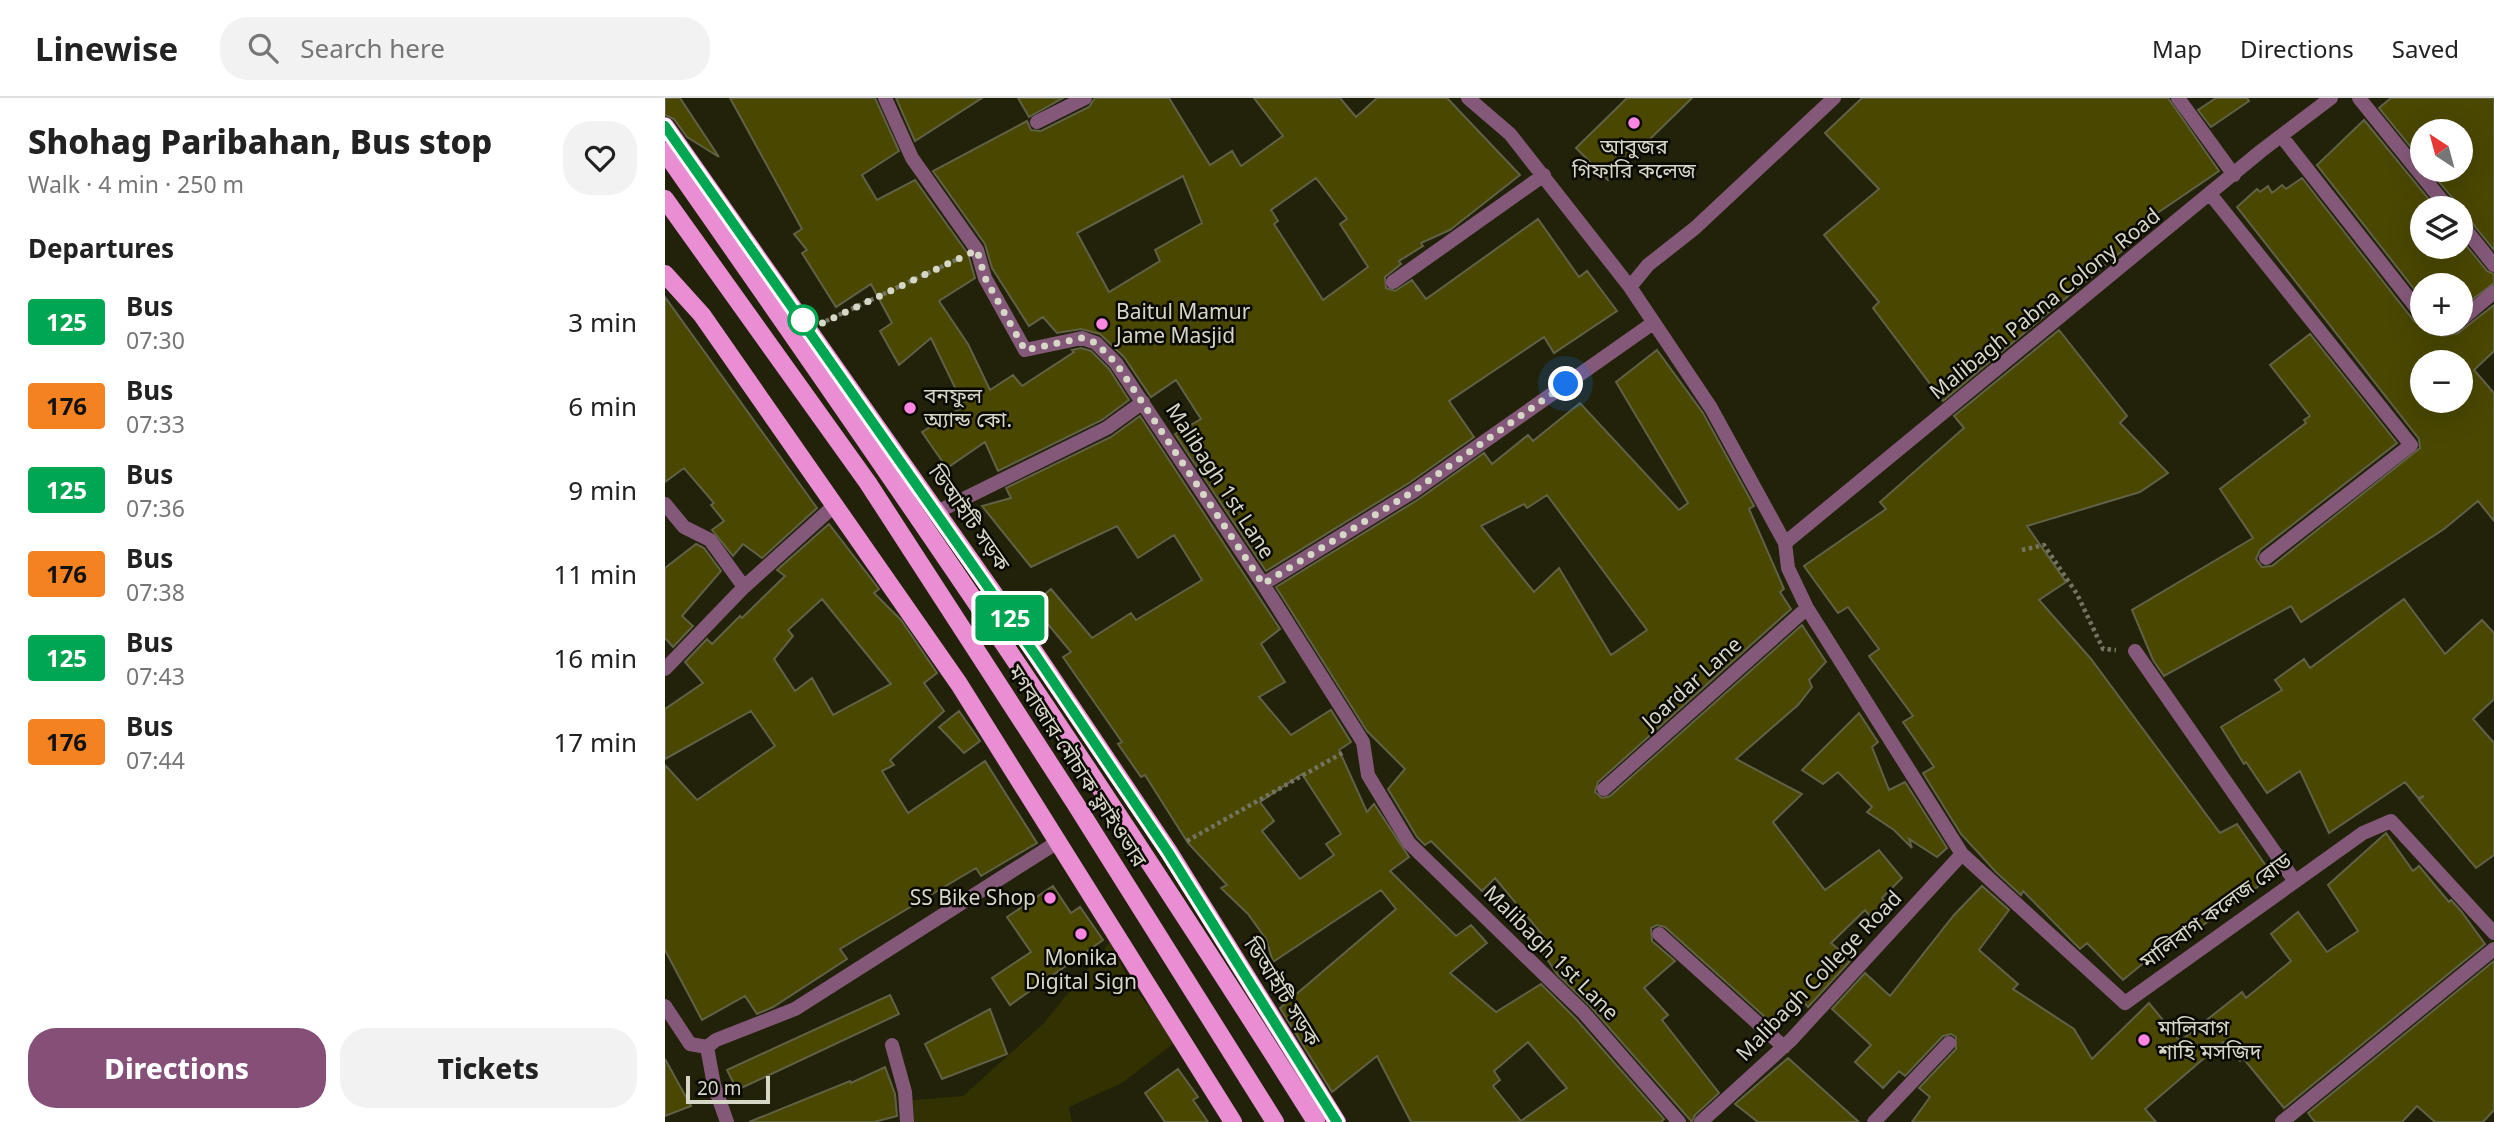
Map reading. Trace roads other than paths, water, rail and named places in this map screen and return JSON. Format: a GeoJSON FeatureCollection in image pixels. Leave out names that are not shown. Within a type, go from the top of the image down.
{"type":"FeatureCollection","features":[{"type":"Feature","properties":{"kind":"main road","name":"ডিআইটি সড়ক"},"geometry":{"type":"LineString","coordinates":[[665,126],[810,329],[1168,852],[1337,1122]]}},
{"type":"Feature","properties":{"kind":"main road","name":"মগবাজার-মৌচাক ফ্লাইওভার"},"geometry":{"type":"LineString","coordinates":[[665,152],[892,475],[1107,799],[1316,1122]]}},
{"type":"Feature","properties":{"kind":"main road","name":"মগবাজার-মৌচাক ফ্লাইওভার"},"geometry":{"type":"LineString","coordinates":[[665,199],[867,483],[1075,803],[1275,1122]]}},
{"type":"Feature","properties":{"kind":"main road"},"geometry":{"type":"LineString","coordinates":[[665,274],[702,315],[959,684],[1233,1122]]}},
{"type":"Feature","properties":{"kind":"street","name":"Malibagh 1st Lane"},"geometry":{"type":"LineString","coordinates":[[885,98],[912,158],[977,250],[985,278],[1025,350],[1082,338],[1096,343],[1116,363],[1263,584],[1363,742],[1368,775],[1409,843],[1583,1012],[1679,1122]]}},
{"type":"Feature","properties":{"kind":"street"},"geometry":{"type":"LineString","coordinates":[[1037,122],[1085,98]]}},
{"type":"Feature","properties":{"kind":"street"},"geometry":{"type":"LineString","coordinates":[[1468,98],[1510,134],[1544,175],[1630,287],[1711,408],[1785,543],[1788,568],[1807,608],[1962,854]]}},
{"type":"Feature","properties":{"kind":"street"},"geometry":{"type":"LineString","coordinates":[[1630,287],[1648,265],[1695,228],[1834,98]]}},
{"type":"Feature","properties":{"kind":"street"},"geometry":{"type":"LineString","coordinates":[[2178,98],[2234,176]]}},
{"type":"Feature","properties":{"kind":"street","name":"Malibagh Pabna Colony Road"},"geometry":{"type":"LineString","coordinates":[[1785,543],[2331,98]]}},
{"type":"Feature","properties":{"kind":"street"},"geometry":{"type":"LineString","coordinates":[[2359,98],[2438,196]]}},
{"type":"Feature","properties":{"kind":"street"},"geometry":{"type":"LineString","coordinates":[[2282,137],[2410,300]]}},
{"type":"Feature","properties":{"kind":"street"},"geometry":{"type":"LineString","coordinates":[[1393,282],[1544,175]]}},
{"type":"Feature","properties":{"kind":"street"},"geometry":{"type":"LineString","coordinates":[[2211,195],[2411,445],[2266,558]]}},
{"type":"Feature","properties":{"kind":"street"},"geometry":{"type":"LineString","coordinates":[[2473,239],[2494,265]]}},
{"type":"Feature","properties":{"kind":"street"},"geometry":{"type":"LineString","coordinates":[[2473,310],[2494,292]]}},
{"type":"Feature","properties":{"kind":"street"},"geometry":{"type":"LineString","coordinates":[[1263,584],[1414,491],[1653,323]]}},
{"type":"Feature","properties":{"kind":"street"},"geometry":{"type":"LineString","coordinates":[[936,512],[1107,428],[1143,402]]}},
{"type":"Feature","properties":{"kind":"street"},"geometry":{"type":"LineString","coordinates":[[665,504],[684,527],[710,540],[744,587]]}},
{"type":"Feature","properties":{"kind":"street"},"geometry":{"type":"LineString","coordinates":[[665,669],[744,587],[835,505]]}},
{"type":"Feature","properties":{"kind":"street","name":"Joardar Lane"},"geometry":{"type":"LineString","coordinates":[[1604,789],[1807,608]]}},
{"type":"Feature","properties":{"kind":"street"},"geometry":{"type":"LineString","coordinates":[[2135,651],[2294,880]]}},
{"type":"Feature","properties":{"kind":"street","name":"মালিবাগ কলেজ রোড"},"geometry":{"type":"LineString","coordinates":[[1962,854],[2125,1003],[2294,880],[2363,833],[2391,821],[2494,933]]}},
{"type":"Feature","properties":{"kind":"street"},"geometry":{"type":"LineString","coordinates":[[665,1006],[690,1044],[707,1047],[716,1040],[795,1009],[1056,843]]}},
{"type":"Feature","properties":{"kind":"street","name":"Malibagh College Road"},"geometry":{"type":"LineString","coordinates":[[1701,1122],[1784,1047],[1962,854]]}},
{"type":"Feature","properties":{"kind":"street"},"geometry":{"type":"LineString","coordinates":[[1659,934],[1784,1047]]}},
{"type":"Feature","properties":{"kind":"street"},"geometry":{"type":"LineString","coordinates":[[2282,1122],[2494,949]]}},
{"type":"Feature","properties":{"kind":"street"},"geometry":{"type":"LineString","coordinates":[[1874,1122],[1949,1043]]}},
{"type":"Feature","properties":{"kind":"street"},"geometry":{"type":"LineString","coordinates":[[892,1045],[905,1092],[907,1122]]}},
{"type":"Feature","properties":{"kind":"street"},"geometry":{"type":"LineString","coordinates":[[707,1047],[714,1085],[727,1122]]}},
{"type":"Feature","properties":{"kind":"place","name":"আবুজর গিফারি কলেজ"},"geometry":{"type":"Point","coordinates":[1634,123]}},
{"type":"Feature","properties":{"kind":"place","name":"Baitul Mamur Jame Masjid"},"geometry":{"type":"Point","coordinates":[1102,324]}},
{"type":"Feature","properties":{"kind":"place","name":"বনফুল অ্যান্ড কো."},"geometry":{"type":"Point","coordinates":[910,408]}},
{"type":"Feature","properties":{"kind":"place","name":"SS Bike Shop"},"geometry":{"type":"Point","coordinates":[1050,898]}},
{"type":"Feature","properties":{"kind":"place","name":"Monika Digital Sign"},"geometry":{"type":"Point","coordinates":[1081,934]}},
{"type":"Feature","properties":{"kind":"place","name":"মালিবাগ শাহি মসজিদ"},"geometry":{"type":"Point","coordinates":[2144,1040]}}]}
